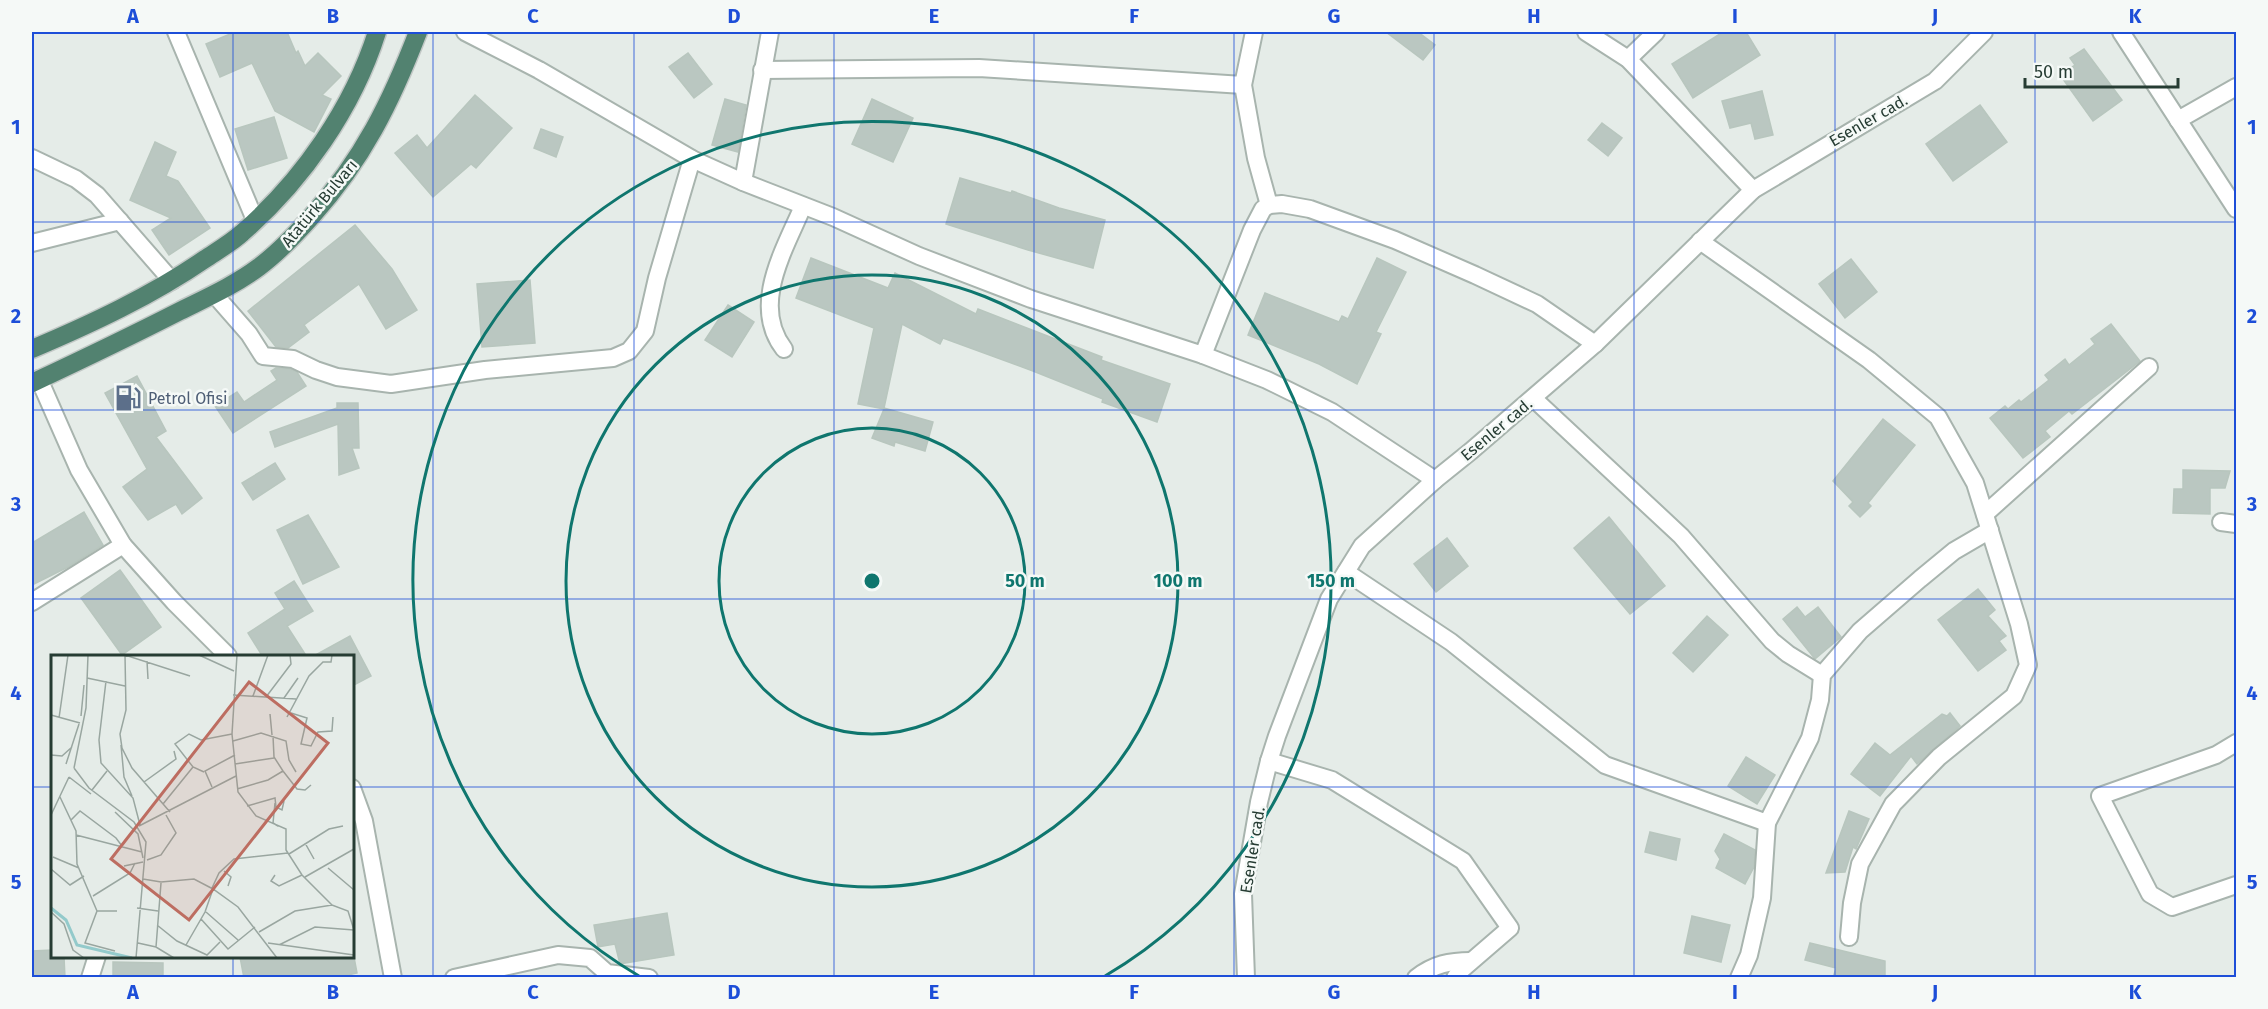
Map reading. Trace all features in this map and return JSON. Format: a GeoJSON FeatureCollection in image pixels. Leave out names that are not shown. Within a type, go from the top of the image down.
{"type":"FeatureCollection","features":[{"type":"Feature","properties":{"kind":"highway","name":"Atatürk Bulvarı"},"geometry":{"type":"LineString","coordinates":[[39,346],[172,281],[241,235],[279,198],[320,145],[345,104],[365,64],[377,32]]}},
{"type":"Feature","properties":{"kind":"highway","name":"Atatürk Bulvarı"},"geometry":{"type":"LineString","coordinates":[[35,381],[214,294],[259,267],[278,251],[346,175],[389,102],[418,32]]}},
{"type":"Feature","properties":{"kind":"highway"},"geometry":{"type":"LineString","coordinates":[[39,346],[61,369]]}},
{"type":"Feature","properties":{"kind":"street"},"geometry":{"type":"LineString","coordinates":[[176,32],[255,220]]}},
{"type":"Feature","properties":{"kind":"street"},"geometry":{"type":"LineString","coordinates":[[465,32],[539,70],[692,159],[743,182],[833,217],[919,256],[1031,298],[1203,355],[1267,380],[1332,412],[1435,480]]}},
{"type":"Feature","properties":{"kind":"street"},"geometry":{"type":"LineString","coordinates":[[743,182],[770,32]]}},
{"type":"Feature","properties":{"kind":"street"},"geometry":{"type":"LineString","coordinates":[[1254,32],[1243,85],[1256,158],[1269,205]]}},
{"type":"Feature","properties":{"kind":"street"},"geometry":{"type":"LineString","coordinates":[[1586,32],[1628,59],[1753,190]]}},
{"type":"Feature","properties":{"kind":"street"},"geometry":{"type":"LineString","coordinates":[[1628,59],[1656,32]]}},
{"type":"Feature","properties":{"kind":"street","name":"Esenler cad."},"geometry":{"type":"LineString","coordinates":[[1246,978],[1243,894],[1259,802],[1269,761],[1329,598],[1362,546],[1435,480],[1595,344],[1753,190],[1935,81],[1984,32]]}},
{"type":"Feature","properties":{"kind":"street"},"geometry":{"type":"LineString","coordinates":[[2121,32],[2236,209]]}},
{"type":"Feature","properties":{"kind":"street"},"geometry":{"type":"LineString","coordinates":[[762,70],[979,68],[1243,85]]}},
{"type":"Feature","properties":{"kind":"street"},"geometry":{"type":"LineString","coordinates":[[2178,120],[2236,87]]}},
{"type":"Feature","properties":{"kind":"street"},"geometry":{"type":"LineString","coordinates":[[32,158],[76,179],[97,195],[172,281]]}},
{"type":"Feature","properties":{"kind":"street"},"geometry":{"type":"LineString","coordinates":[[214,294],[249,334],[263,356],[293,359],[337,377],[391,384],[484,370],[613,358],[629,351],[645,331],[657,278],[692,159]]}},
{"type":"Feature","properties":{"kind":"street"},"geometry":{"type":"LineString","coordinates":[[1203,355],[1252,230],[1263,209],[1269,205],[1282,204],[1310,208],[1395,240],[1537,304],[1595,344]]}},
{"type":"Feature","properties":{"kind":"street"},"geometry":{"type":"LineString","coordinates":[[784,349],[775,338],[769,318],[770,290],[803,206]]}},
{"type":"Feature","properties":{"kind":"street"},"geometry":{"type":"LineString","coordinates":[[32,243],[120,221]]}},
{"type":"Feature","properties":{"kind":"street"},"geometry":{"type":"LineString","coordinates":[[1700,241],[1869,360],[1938,417],[1976,483],[2019,624],[2028,665],[2014,696],[1939,757],[1893,804],[1860,864],[1852,903],[1849,937]]}},
{"type":"Feature","properties":{"kind":"street"},"geometry":{"type":"LineString","coordinates":[[1739,978],[1749,954],[1762,898],[1767,823],[1810,738],[1820,700],[1822,675],[1860,631],[1987,522],[2149,367]]}},
{"type":"Feature","properties":{"kind":"street"},"geometry":{"type":"LineString","coordinates":[[35,381],[79,470],[123,545],[226,655]]}},
{"type":"Feature","properties":{"kind":"street"},"geometry":{"type":"LineString","coordinates":[[1533,398],[1680,536],[1772,641],[1822,675]]}},
{"type":"Feature","properties":{"kind":"street"},"geometry":{"type":"LineString","coordinates":[[32,602],[123,545]]}},
{"type":"Feature","properties":{"kind":"street"},"geometry":{"type":"LineString","coordinates":[[1346,572],[1451,642],[1605,765],[1767,823]]}},
{"type":"Feature","properties":{"kind":"street"},"geometry":{"type":"LineString","coordinates":[[2236,743],[2216,755],[2100,796],[2150,894],[2172,907],[2236,885]]}},
{"type":"Feature","properties":{"kind":"street"},"geometry":{"type":"LineString","coordinates":[[1269,761],[1332,780],[1463,861],[1510,928],[1455,978]]}},
{"type":"Feature","properties":{"kind":"street"},"geometry":{"type":"LineString","coordinates":[[354,794],[364,821],[393,978]]}},
{"type":"Feature","properties":{"kind":"street"},"geometry":{"type":"LineString","coordinates":[[454,978],[558,955],[590,958],[607,975],[649,978]]}},
{"type":"Feature","properties":{"kind":"street"},"geometry":{"type":"LineString","coordinates":[[90,978],[97,958]]}},
{"type":"Feature","properties":{"kind":"street"},"geometry":{"type":"LineString","coordinates":[[1416,978],[1430,967],[1452,961],[1472,961]]}},
{"type":"Feature","properties":{"kind":"building"},"geometry":{"type":"Polygon","coordinates":[[[235,32],[287,32],[296,53],[298,51],[305,66],[318,53],[341,76],[322,95],[331,99],[314,132],[275,111],[252,63],[220,77],[206,44],[235,32]]]}},
{"type":"Feature","properties":{"kind":"building"},"geometry":{"type":"Polygon","coordinates":[[[1386,32],[1418,32],[1435,45],[1423,60],[1386,32]]]}},
{"type":"Feature","properties":{"kind":"building"},"geometry":{"type":"Polygon","coordinates":[[[1723,32],[1746,32],[1760,55],[1693,98],[1672,64],[1723,32]]]}},
{"type":"Feature","properties":{"kind":"building"},"geometry":{"type":"Polygon","coordinates":[[[2084,49],[2122,100],[2093,121],[2060,75],[2075,65],[2070,58],[2084,49]]]}},
{"type":"Feature","properties":{"kind":"building"},"geometry":{"type":"Polygon","coordinates":[[[688,53],[712,84],[694,98],[669,67],[688,53]]]}},
{"type":"Feature","properties":{"kind":"building"},"geometry":{"type":"Polygon","coordinates":[[[1762,91],[1773,135],[1755,139],[1751,123],[1730,128],[1722,101],[1762,91]]]}},
{"type":"Feature","properties":{"kind":"building"},"geometry":{"type":"Polygon","coordinates":[[[475,95],[512,128],[476,168],[471,164],[433,197],[395,153],[417,135],[427,148],[475,95]]]}},
{"type":"Feature","properties":{"kind":"building"},"geometry":{"type":"Polygon","coordinates":[[[725,99],[746,105],[738,152],[712,145],[725,99]]]}},
{"type":"Feature","properties":{"kind":"building"},"geometry":{"type":"Polygon","coordinates":[[[872,99],[913,118],[893,162],[852,144],[872,99]]]}},
{"type":"Feature","properties":{"kind":"building"},"geometry":{"type":"Polygon","coordinates":[[[1980,105],[2007,142],[1953,181],[1926,144],[1980,105]]]}},
{"type":"Feature","properties":{"kind":"building"},"geometry":{"type":"Polygon","coordinates":[[[274,117],[287,158],[248,170],[235,129],[274,117]]]}},
{"type":"Feature","properties":{"kind":"building"},"geometry":{"type":"Polygon","coordinates":[[[1602,123],[1622,138],[1608,156],[1588,140],[1602,123]]]}},
{"type":"Feature","properties":{"kind":"building"},"geometry":{"type":"Polygon","coordinates":[[[541,129],[563,137],[556,157],[534,148],[541,129]]]}},
{"type":"Feature","properties":{"kind":"building"},"geometry":{"type":"Polygon","coordinates":[[[155,142],[176,152],[166,176],[178,181],[210,228],[169,255],[152,230],[171,218],[130,200],[155,142]]]}},
{"type":"Feature","properties":{"kind":"building"},"geometry":{"type":"Polygon","coordinates":[[[960,178],[1011,193],[1012,191],[1059,208],[1105,220],[1093,268],[946,224],[960,178]]]}},
{"type":"Feature","properties":{"kind":"building"},"geometry":{"type":"Polygon","coordinates":[[[355,225],[392,269],[417,310],[386,329],[359,284],[304,325],[309,332],[288,348],[276,347],[248,311],[355,225]]]}},
{"type":"Feature","properties":{"kind":"building"},"geometry":{"type":"Polygon","coordinates":[[[811,258],[888,288],[895,273],[976,314],[978,309],[1102,357],[1101,360],[1170,384],[1157,422],[1102,402],[1103,399],[1033,371],[943,338],[940,344],[902,324],[884,408],[933,422],[925,451],[895,442],[894,446],[872,438],[884,409],[858,404],[874,328],[796,298],[811,258]]]}},
{"type":"Feature","properties":{"kind":"building"},"geometry":{"type":"Polygon","coordinates":[[[1377,258],[1406,272],[1376,332],[1381,334],[1357,384],[1319,364],[1248,335],[1265,293],[1339,322],[1342,316],[1348,319],[1377,258]]]}},
{"type":"Feature","properties":{"kind":"building"},"geometry":{"type":"Polygon","coordinates":[[[1851,259],[1877,292],[1845,318],[1819,284],[1851,259]]]}},
{"type":"Feature","properties":{"kind":"building"},"geometry":{"type":"Polygon","coordinates":[[[530,280],[535,343],[482,347],[477,284],[530,280]]]}},
{"type":"Feature","properties":{"kind":"building"},"geometry":{"type":"Polygon","coordinates":[[[728,305],[754,322],[732,357],[705,340],[728,305]]]}},
{"type":"Feature","properties":{"kind":"building"},"geometry":{"type":"Polygon","coordinates":[[[2111,324],[2140,361],[2072,414],[2069,411],[2045,431],[2050,437],[2023,458],[1990,418],[2005,406],[2008,409],[2019,400],[2021,402],[2049,380],[2045,375],[2065,359],[2069,365],[2095,344],[2091,339],[2111,324]]]}},
{"type":"Feature","properties":{"kind":"building"},"geometry":{"type":"Polygon","coordinates":[[[276,368],[297,372],[306,386],[233,433],[215,406],[237,392],[244,402],[277,380],[271,371],[276,368]]]}},
{"type":"Feature","properties":{"kind":"building"},"geometry":{"type":"Polygon","coordinates":[[[137,376],[166,431],[156,437],[202,498],[182,514],[176,504],[148,520],[123,487],[147,469],[105,393],[137,376]]]}},
{"type":"Feature","properties":{"kind":"building"},"geometry":{"type":"Polygon","coordinates":[[[337,403],[358,403],[359,448],[352,448],[359,468],[339,475],[338,424],[275,447],[270,432],[337,408],[337,403]]]}},
{"type":"Feature","properties":{"kind":"building"},"geometry":{"type":"Polygon","coordinates":[[[1883,419],[1915,445],[1868,503],[1871,506],[1860,517],[1849,506],[1853,502],[1833,481],[1883,419]]]}},
{"type":"Feature","properties":{"kind":"building"},"geometry":{"type":"Polygon","coordinates":[[[275,463],[285,479],[253,500],[242,483],[275,463]]]}},
{"type":"Feature","properties":{"kind":"building"},"geometry":{"type":"Polygon","coordinates":[[[2183,470],[2230,471],[2225,488],[2210,488],[2210,514],[2173,513],[2174,489],[2183,489],[2183,470]]]}},
{"type":"Feature","properties":{"kind":"building"},"geometry":{"type":"Polygon","coordinates":[[[84,512],[103,545],[68,567],[32,585],[32,543],[84,512]]]}},
{"type":"Feature","properties":{"kind":"building"},"geometry":{"type":"Polygon","coordinates":[[[308,515],[339,567],[303,584],[277,530],[308,515]]]}},
{"type":"Feature","properties":{"kind":"building"},"geometry":{"type":"Polygon","coordinates":[[[1609,517],[1665,586],[1630,614],[1574,548],[1609,517]]]}},
{"type":"Feature","properties":{"kind":"building"},"geometry":{"type":"Polygon","coordinates":[[[1447,538],[1468,566],[1436,592],[1414,564],[1447,538]]]}},
{"type":"Feature","properties":{"kind":"building"},"geometry":{"type":"Polygon","coordinates":[[[120,570],[161,627],[122,655],[81,598],[120,570]]]}},
{"type":"Feature","properties":{"kind":"building"},"geometry":{"type":"Polygon","coordinates":[[[294,581],[313,611],[287,626],[306,655],[262,655],[248,633],[285,609],[275,593],[294,581]]]}},
{"type":"Feature","properties":{"kind":"building"},"geometry":{"type":"Polygon","coordinates":[[[1978,589],[1995,610],[1988,616],[2006,636],[1999,641],[2006,650],[1978,671],[1938,620],[1978,589]]]}},
{"type":"Feature","properties":{"kind":"building"},"geometry":{"type":"Polygon","coordinates":[[[1797,607],[1805,617],[1818,607],[1841,637],[1815,659],[1783,619],[1797,607]]]}},
{"type":"Feature","properties":{"kind":"building"},"geometry":{"type":"Polygon","coordinates":[[[1707,616],[1728,635],[1693,672],[1673,653],[1707,616]]]}},
{"type":"Feature","properties":{"kind":"building"},"geometry":{"type":"Polygon","coordinates":[[[350,636],[371,676],[354,685],[354,655],[316,655],[350,636]]]}},
{"type":"Feature","properties":{"kind":"building"},"geometry":{"type":"Polygon","coordinates":[[[1950,713],[1960,726],[1917,764],[1911,756],[1880,796],[1851,774],[1875,743],[1890,755],[1942,714],[1947,716],[1950,713]]]}},
{"type":"Feature","properties":{"kind":"building"},"geometry":{"type":"Polygon","coordinates":[[[1746,757],[1775,775],[1757,804],[1728,786],[1746,757]]]}},
{"type":"Feature","properties":{"kind":"building"},"geometry":{"type":"Polygon","coordinates":[[[1849,811],[1869,819],[1856,849],[1853,847],[1845,872],[1826,873],[1849,811]]]}},
{"type":"Feature","properties":{"kind":"building"},"geometry":{"type":"Polygon","coordinates":[[[1650,832],[1680,839],[1676,860],[1645,852],[1650,832]]]}},
{"type":"Feature","properties":{"kind":"building"},"geometry":{"type":"Polygon","coordinates":[[[1724,834],[1755,850],[1754,867],[1745,884],[1716,868],[1720,859],[1715,851],[1724,834]]]}},
{"type":"Feature","properties":{"kind":"building"},"geometry":{"type":"Polygon","coordinates":[[[667,913],[674,955],[620,964],[615,944],[598,947],[594,925],[667,913]]]}},
{"type":"Feature","properties":{"kind":"building"},"geometry":{"type":"Polygon","coordinates":[[[1692,916],[1730,925],[1721,962],[1684,953],[1692,916]]]}},
{"type":"Feature","properties":{"kind":"building"},"geometry":{"type":"Polygon","coordinates":[[[1810,943],[1885,961],[1885,978],[1833,978],[1836,968],[1805,960],[1810,943]]]}},
{"type":"Feature","properties":{"kind":"building"},"geometry":{"type":"Polygon","coordinates":[[[51,950],[51,958],[64,958],[65,978],[32,978],[32,951],[51,950]]]}},
{"type":"Feature","properties":{"kind":"building"},"geometry":{"type":"Polygon","coordinates":[[[354,957],[357,973],[335,978],[244,978],[240,958],[354,957]]]}},
{"type":"Feature","properties":{"kind":"building"},"geometry":{"type":"Polygon","coordinates":[[[113,962],[163,963],[163,978],[113,978],[113,962]]]}},
{"type":"Feature","properties":{"kind":"place","name":"Petrol Ofisi"},"geometry":{"type":"Point","coordinates":[128,398]}}]}
